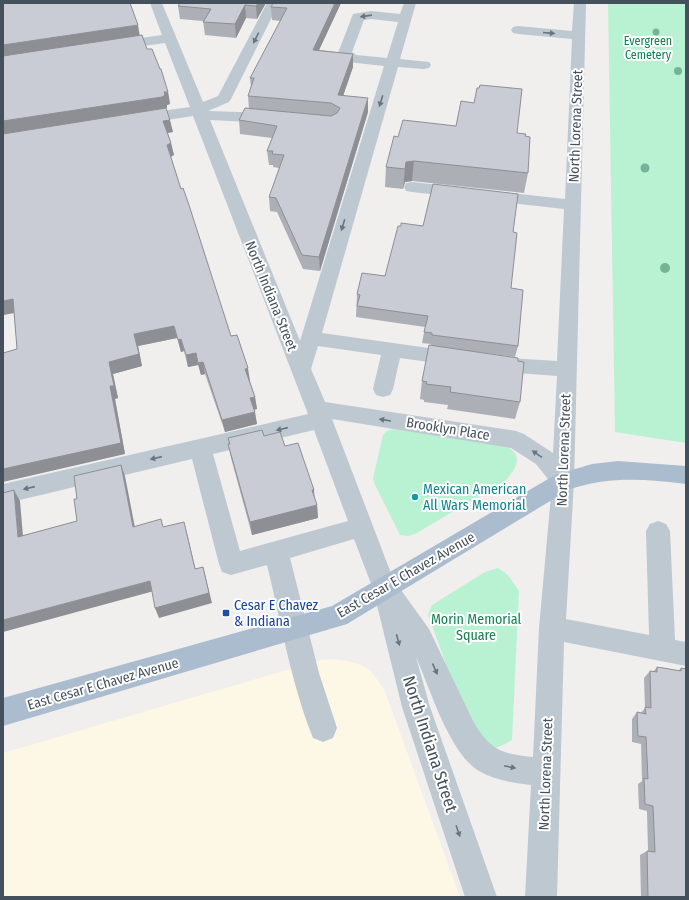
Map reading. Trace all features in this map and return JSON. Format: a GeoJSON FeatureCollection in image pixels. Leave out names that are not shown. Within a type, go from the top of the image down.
{"type":"FeatureCollection","features":[{"type":"Feature","properties":{"kind":"main road","name":"East Cesar E Chavez Avenue"},"geometry":{"type":"LineString","coordinates":[[3,712],[338,616],[563,482],[595,472],[624,469],[655,470],[686,475]]}},
{"type":"Feature","properties":{"kind":"street","name":"North Indiana Street"},"geometry":{"type":"LineString","coordinates":[[156,3],[319,415],[385,589],[423,729],[481,897]]}},
{"type":"Feature","properties":{"kind":"street"},"geometry":{"type":"LineString","coordinates":[[198,112],[224,99],[273,3]]}},
{"type":"Feature","properties":{"kind":"street"},"geometry":{"type":"LineString","coordinates":[[386,32],[410,3]]}},
{"type":"Feature","properties":{"kind":"street","name":"North Lorena Street"},"geometry":{"type":"LineString","coordinates":[[541,897],[552,628],[559,554],[563,482],[580,3]]}},
{"type":"Feature","properties":{"kind":"street"},"geometry":{"type":"LineString","coordinates":[[399,18],[371,15],[358,17],[345,53],[352,59],[384,63],[424,65]]}},
{"type":"Feature","properties":{"kind":"street"},"geometry":{"type":"LineString","coordinates":[[301,370],[384,63],[399,18]]}},
{"type":"Feature","properties":{"kind":"street"},"geometry":{"type":"LineString","coordinates":[[518,30],[579,36]]}},
{"type":"Feature","properties":{"kind":"street"},"geometry":{"type":"LineString","coordinates":[[102,48],[170,38]]}},
{"type":"Feature","properties":{"kind":"street"},"geometry":{"type":"LineString","coordinates":[[381,47],[384,63]]}},
{"type":"Feature","properties":{"kind":"street"},"geometry":{"type":"LineString","coordinates":[[127,121],[198,112],[286,119]]}},
{"type":"Feature","properties":{"kind":"street"},"geometry":{"type":"LineString","coordinates":[[412,187],[573,205]]}},
{"type":"Feature","properties":{"kind":"street"},"geometry":{"type":"LineString","coordinates":[[310,338],[519,367],[567,369]]}},
{"type":"Feature","properties":{"kind":"street"},"geometry":{"type":"LineString","coordinates":[[383,389],[392,350]]}},
{"type":"Feature","properties":{"kind":"street"},"geometry":{"type":"LineString","coordinates":[[3,494],[200,448],[319,415]]}},
{"type":"Feature","properties":{"kind":"street","name":"Brooklyn Place"},"geometry":{"type":"LineString","coordinates":[[319,415],[516,440],[544,458],[563,482]]}},
{"type":"Feature","properties":{"kind":"street"},"geometry":{"type":"LineString","coordinates":[[200,448],[231,564],[361,527]]}},
{"type":"Feature","properties":{"kind":"street"},"geometry":{"type":"LineString","coordinates":[[552,628],[674,652],[658,531]]}},
{"type":"Feature","properties":{"kind":"street"},"geometry":{"type":"LineString","coordinates":[[276,552],[306,672],[323,728]]}},
{"type":"Feature","properties":{"kind":"street","name":"North Indiana Street"},"geometry":{"type":"LineString","coordinates":[[385,589],[420,636],[459,723],[471,745],[482,756],[494,763],[510,768],[546,773]]}},
{"type":"Feature","properties":{"kind":"shaded area"},"geometry":{"type":"Polygon","coordinates":[[[333,659],[361,665],[371,671],[384,689],[460,897],[3,897],[3,753],[321,660],[333,659]]]}},
{"type":"Feature","properties":{"kind":"green space","name":"Evergreen Cemetery"},"geometry":{"type":"Polygon","coordinates":[[[608,3],[686,3],[686,443],[615,432],[608,3]]]}},
{"type":"Feature","properties":{"kind":"green space"},"geometry":{"type":"Polygon","coordinates":[[[393,429],[501,444],[513,451],[517,460],[516,465],[505,481],[415,534],[408,536],[400,535],[373,478],[383,435],[387,431],[393,429]]]}},
{"type":"Feature","properties":{"kind":"green space","name":"Morin Memorial Square"},"geometry":{"type":"Polygon","coordinates":[[[498,568],[508,575],[519,591],[512,740],[501,746],[491,748],[482,745],[472,737],[428,614],[432,605],[485,572],[498,568]]]}},
{"type":"Feature","properties":{"kind":"building"},"geometry":{"type":"Polygon","coordinates":[[[3,3],[130,3],[138,25],[3,45],[3,3]]]}},
{"type":"Feature","properties":{"kind":"building"},"geometry":{"type":"Polygon","coordinates":[[[180,3],[258,3],[256,6],[245,5],[235,24],[203,22],[211,9],[178,6],[180,3]]]}},
{"type":"Feature","properties":{"kind":"building"},"geometry":{"type":"Polygon","coordinates":[[[273,3],[335,3],[313,50],[353,54],[338,95],[368,98],[319,257],[302,255],[276,198],[269,197],[284,155],[272,154],[273,151],[267,151],[277,126],[239,120],[245,108],[331,116],[337,113],[340,108],[331,103],[248,96],[254,78],[250,78],[287,8],[271,7],[273,3]]]}},
{"type":"Feature","properties":{"kind":"building"},"geometry":{"type":"Polygon","coordinates":[[[142,35],[147,49],[152,49],[161,69],[168,92],[164,92],[165,95],[162,97],[3,121],[3,56],[142,35]]]}},
{"type":"Feature","properties":{"kind":"building"},"geometry":{"type":"Polygon","coordinates":[[[480,85],[522,89],[517,133],[526,134],[525,136],[530,137],[528,173],[414,161],[406,162],[405,169],[386,167],[394,136],[398,137],[403,120],[456,126],[461,101],[474,103],[477,88],[479,88],[480,85]]]}},
{"type":"Feature","properties":{"kind":"building"},"geometry":{"type":"Polygon","coordinates":[[[166,108],[170,120],[163,121],[171,143],[167,145],[181,189],[183,188],[188,202],[231,336],[237,335],[248,368],[245,369],[255,397],[250,398],[255,412],[222,420],[203,362],[198,363],[196,353],[186,355],[181,339],[178,340],[174,326],[134,334],[139,354],[109,362],[114,386],[110,386],[121,443],[3,469],[3,353],[17,349],[13,299],[3,301],[3,134],[166,108]]]}},
{"type":"Feature","properties":{"kind":"building"},"geometry":{"type":"Polygon","coordinates":[[[433,184],[518,194],[513,232],[517,233],[511,288],[523,290],[518,346],[432,335],[432,333],[424,332],[428,316],[357,306],[360,295],[357,294],[362,273],[385,276],[398,226],[401,226],[401,223],[423,226],[433,184]]]}},
{"type":"Feature","properties":{"kind":"building"},"geometry":{"type":"Polygon","coordinates":[[[429,345],[518,358],[518,361],[524,362],[520,402],[450,392],[451,387],[426,384],[427,382],[422,381],[429,345]]]}},
{"type":"Feature","properties":{"kind":"building"},"geometry":{"type":"Polygon","coordinates":[[[262,430],[264,436],[280,432],[285,446],[298,443],[314,490],[312,490],[317,505],[250,522],[228,444],[230,444],[228,438],[262,430]]]}},
{"type":"Feature","properties":{"kind":"building"},"geometry":{"type":"Polygon","coordinates":[[[121,465],[133,527],[161,519],[163,527],[184,522],[195,569],[203,567],[209,593],[155,608],[150,581],[3,620],[3,493],[14,490],[18,537],[77,521],[74,499],[77,499],[74,476],[121,465]]]}},
{"type":"Feature","properties":{"kind":"building"},"geometry":{"type":"Polygon","coordinates":[[[657,667],[681,671],[681,668],[686,669],[686,897],[648,897],[647,851],[655,852],[653,806],[645,804],[644,778],[648,779],[646,737],[638,736],[637,712],[646,714],[645,707],[651,708],[650,671],[657,672],[657,667]]]}},
{"type":"Feature","properties":{"kind":"place","name":"Mexican American All Wars Memorial"},"geometry":{"type":"Point","coordinates":[415,497]}},
{"type":"Feature","properties":{"kind":"place","name":"Cesar E Chavez & Indiana"},"geometry":{"type":"Point","coordinates":[226,613]}}]}
